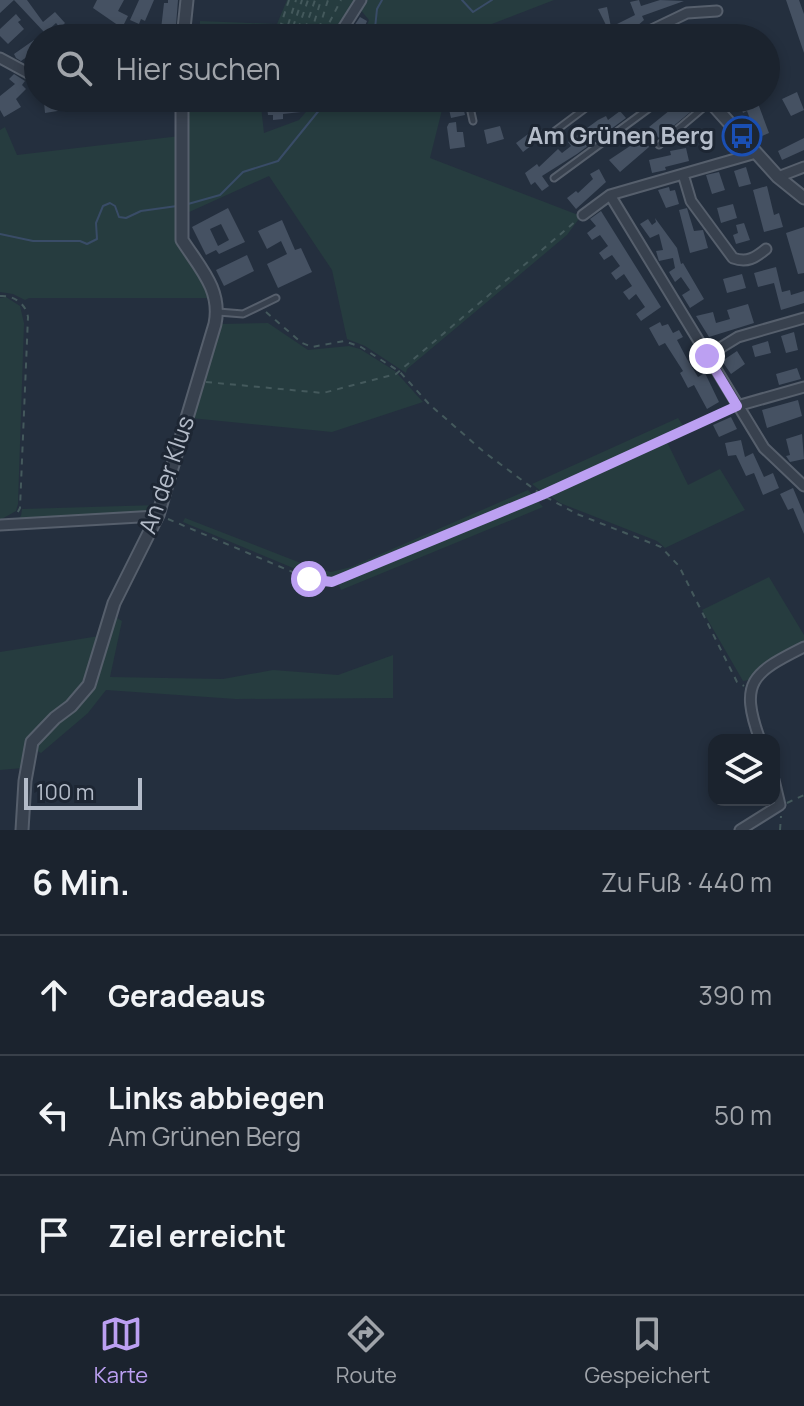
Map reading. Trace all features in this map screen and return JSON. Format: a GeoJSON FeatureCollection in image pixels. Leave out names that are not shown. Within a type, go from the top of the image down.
{"type":"FeatureCollection","features":[{"type":"Feature","properties":{"kind":"street"},"geometry":{"type":"LineString","coordinates":[[184,24],[187,0]]}},
{"type":"Feature","properties":{"kind":"street"},"geometry":{"type":"LineString","coordinates":[[346,24],[361,0]]}},
{"type":"Feature","properties":{"kind":"street"},"geometry":{"type":"LineString","coordinates":[[664,24],[687,13],[717,11]]}},
{"type":"Feature","properties":{"kind":"street"},"geometry":{"type":"LineString","coordinates":[[1,61],[24,71]]}},
{"type":"Feature","properties":{"kind":"street"},"geometry":{"type":"LineString","coordinates":[[182,112],[182,240],[214,290],[217,312]]}},
{"type":"Feature","properties":{"kind":"street"},"geometry":{"type":"LineString","coordinates":[[720,112],[778,177],[804,198]]}},
{"type":"Feature","properties":{"kind":"street"},"geometry":{"type":"LineString","coordinates":[[583,215],[610,195],[756,153]]}},
{"type":"Feature","properties":{"kind":"street"},"geometry":{"type":"LineString","coordinates":[[778,177],[804,167]]}},
{"type":"Feature","properties":{"kind":"street"},"geometry":{"type":"LineString","coordinates":[[683,174],[691,201],[733,258],[741,261],[755,258],[766,249]]}},
{"type":"Feature","properties":{"kind":"street"},"geometry":{"type":"LineString","coordinates":[[610,195],[764,448],[804,486]]}},
{"type":"Feature","properties":{"kind":"street","name":"An der Klus"},"geometry":{"type":"LineString","coordinates":[[22,830],[25,781],[32,742],[89,685],[114,603],[157,516],[217,312]]}},
{"type":"Feature","properties":{"kind":"street"},"geometry":{"type":"LineString","coordinates":[[707,356],[738,337],[804,318]]}},
{"type":"Feature","properties":{"kind":"street"},"geometry":{"type":"LineString","coordinates":[[737,406],[804,387]]}},
{"type":"Feature","properties":{"kind":"street"},"geometry":{"type":"LineString","coordinates":[[4,523],[157,516]]}},
{"type":"Feature","properties":{"kind":"street"},"geometry":{"type":"LineString","coordinates":[[758,734],[750,707],[751,690],[758,675],[773,662],[804,647]]}},
{"type":"Feature","properties":{"kind":"street"},"geometry":{"type":"LineString","coordinates":[[740,830],[778,806]]}},
{"type":"Feature","properties":{"kind":"lane"},"geometry":{"type":"LineString","coordinates":[[471,112],[473,121]]}},
{"type":"Feature","properties":{"kind":"lane"},"geometry":{"type":"LineString","coordinates":[[555,131],[580,112]]}},
{"type":"Feature","properties":{"kind":"lane"},"geometry":{"type":"LineString","coordinates":[[554,178],[644,112]]}},
{"type":"Feature","properties":{"kind":"lane"},"geometry":{"type":"LineString","coordinates":[[659,145],[696,112]]}},
{"type":"Feature","properties":{"kind":"lane"},"geometry":{"type":"LineString","coordinates":[[217,312],[243,314],[276,298]]}},
{"type":"Feature","properties":{"kind":"path"},"geometry":{"type":"LineString","coordinates":[[281,24],[289,0]]}},
{"type":"Feature","properties":{"kind":"path"},"geometry":{"type":"LineString","coordinates":[[288,24],[296,0]]}},
{"type":"Feature","properties":{"kind":"path"},"geometry":{"type":"LineString","coordinates":[[294,24],[302,0]]}},
{"type":"Feature","properties":{"kind":"path"},"geometry":{"type":"LineString","coordinates":[[300,24],[308,0]]}},
{"type":"Feature","properties":{"kind":"path"},"geometry":{"type":"LineString","coordinates":[[306,24],[315,0]]}},
{"type":"Feature","properties":{"kind":"path"},"geometry":{"type":"LineString","coordinates":[[317,24],[321,0]]}},
{"type":"Feature","properties":{"kind":"path"},"geometry":{"type":"LineString","coordinates":[[319,24],[328,0]]}},
{"type":"Feature","properties":{"kind":"path"},"geometry":{"type":"LineString","coordinates":[[329,24],[341,0],[349,6]]}},
{"type":"Feature","properties":{"kind":"path"},"geometry":{"type":"LineString","coordinates":[[198,382],[323,393],[400,372],[583,215]]}},
{"type":"Feature","properties":{"kind":"path"},"geometry":{"type":"LineString","coordinates":[[0,296],[6,295],[22,302],[28,317],[20,508],[16,516],[4,523]]}},
{"type":"Feature","properties":{"kind":"path"},"geometry":{"type":"LineString","coordinates":[[259,306],[302,343],[312,347],[344,341],[361,347],[400,372],[429,404],[484,452],[542,495],[577,514],[661,547],[679,566],[737,682],[751,690]]}},
{"type":"Feature","properties":{"kind":"path"},"geometry":{"type":"LineString","coordinates":[[157,516],[309,579],[332,582],[542,495],[737,406]]}},
{"type":"Feature","properties":{"kind":"path"},"geometry":{"type":"LineString","coordinates":[[792,802],[804,795]]}},
{"type":"Feature","properties":{"kind":"path"},"geometry":{"type":"LineString","coordinates":[[780,806],[780,830]]}},
{"type":"Feature","properties":{"kind":"green space"},"geometry":{"type":"Polygon","coordinates":[[[287,0],[355,0],[342,24],[277,24],[287,0]]]}},
{"type":"Feature","properties":{"kind":"green space"},"geometry":{"type":"Polygon","coordinates":[[[365,0],[554,0],[492,24],[367,24],[369,20],[359,8],[365,0]]]}},
{"type":"Feature","properties":{"kind":"green space"},"geometry":{"type":"Polygon","coordinates":[[[200,21],[277,24],[200,24],[200,21]]]}},
{"type":"Feature","properties":{"kind":"green space"},"geometry":{"type":"Polygon","coordinates":[[[185,112],[262,112],[264,133],[299,120],[306,112],[442,112],[430,158],[581,216],[567,235],[406,373],[365,346],[347,339],[332,270],[269,176],[187,213],[185,112]]]}},
{"type":"Feature","properties":{"kind":"green space"},"geometry":{"type":"Polygon","coordinates":[[[5,127],[17,155],[180,136],[177,231],[212,298],[25,300],[0,292],[0,130],[5,127]]]}},
{"type":"Feature","properties":{"kind":"green space"},"geometry":{"type":"Polygon","coordinates":[[[6,297],[20,306],[24,323],[18,504],[16,511],[0,520],[0,298],[6,297]]]}},
{"type":"Feature","properties":{"kind":"green space"},"geometry":{"type":"Polygon","coordinates":[[[268,323],[308,350],[349,346],[360,349],[395,371],[423,402],[332,432],[191,418],[220,324],[268,323]]]}},
{"type":"Feature","properties":{"kind":"green space"},"geometry":{"type":"Polygon","coordinates":[[[678,418],[684,427],[542,492],[532,484],[678,418]]]}},
{"type":"Feature","properties":{"kind":"green space"},"geometry":{"type":"Polygon","coordinates":[[[667,442],[688,485],[720,469],[745,510],[665,548],[657,541],[560,503],[550,496],[667,442]]]}},
{"type":"Feature","properties":{"kind":"green space"},"geometry":{"type":"Polygon","coordinates":[[[528,490],[543,507],[341,590],[336,578],[310,575],[183,522],[185,518],[331,572],[351,567],[528,490]]]}},
{"type":"Feature","properties":{"kind":"green space"},"geometry":{"type":"Polygon","coordinates":[[[158,505],[153,512],[14,521],[21,516],[22,509],[158,505]]]}},
{"type":"Feature","properties":{"kind":"green space"},"geometry":{"type":"Polygon","coordinates":[[[769,577],[804,635],[804,642],[774,658],[749,680],[743,681],[702,610],[769,577]]]}},
{"type":"Feature","properties":{"kind":"green space"},"geometry":{"type":"Polygon","coordinates":[[[114,616],[122,621],[110,677],[223,679],[273,670],[338,675],[393,655],[393,698],[236,699],[106,690],[88,713],[41,753],[34,749],[38,741],[90,692],[99,672],[114,616]]]}},
{"type":"Feature","properties":{"kind":"green space"},"geometry":{"type":"Polygon","coordinates":[[[99,636],[85,685],[37,730],[25,752],[23,768],[0,770],[0,652],[99,636]]]}},
{"type":"Feature","properties":{"kind":"building"},"geometry":{"type":"Polygon","coordinates":[[[0,0],[14,0],[0,13],[0,0]]]}},
{"type":"Feature","properties":{"kind":"building"},"geometry":{"type":"Polygon","coordinates":[[[14,0],[27,0],[43,22],[55,12],[65,23],[37,24],[14,0]]]}},
{"type":"Feature","properties":{"kind":"building"},"geometry":{"type":"Polygon","coordinates":[[[97,0],[124,0],[118,11],[128,16],[124,24],[116,24],[93,8],[97,0]]]}},
{"type":"Feature","properties":{"kind":"building"},"geometry":{"type":"Polygon","coordinates":[[[139,0],[154,0],[145,21],[141,19],[139,24],[130,20],[139,0]]]}},
{"type":"Feature","properties":{"kind":"building"},"geometry":{"type":"Polygon","coordinates":[[[168,0],[178,0],[176,24],[162,24],[164,3],[168,0]]]}},
{"type":"Feature","properties":{"kind":"building"},"geometry":{"type":"Polygon","coordinates":[[[639,0],[641,6],[660,0],[684,1],[642,16],[644,20],[639,24],[617,24],[635,15],[630,2],[639,0]]]}},
{"type":"Feature","properties":{"kind":"building"},"geometry":{"type":"Polygon","coordinates":[[[786,0],[799,0],[804,14],[804,53],[786,0]]]}},
{"type":"Feature","properties":{"kind":"building"},"geometry":{"type":"Polygon","coordinates":[[[607,7],[610,24],[606,24],[598,9],[607,7]]]}},
{"type":"Feature","properties":{"kind":"building"},"geometry":{"type":"Polygon","coordinates":[[[16,14],[24,29],[8,44],[0,36],[0,29],[16,14]]]}},
{"type":"Feature","properties":{"kind":"building"},"geometry":{"type":"Polygon","coordinates":[[[360,17],[367,21],[366,24],[355,24],[360,17]]]}},
{"type":"Feature","properties":{"kind":"building"},"geometry":{"type":"Polygon","coordinates":[[[24,47],[24,59],[21,61],[14,54],[24,47]]]}},
{"type":"Feature","properties":{"kind":"building"},"geometry":{"type":"Polygon","coordinates":[[[14,74],[24,80],[24,91],[16,99],[21,107],[4,117],[0,110],[0,96],[15,84],[9,79],[14,74]]]}},
{"type":"Feature","properties":{"kind":"building"},"geometry":{"type":"Polygon","coordinates":[[[797,92],[804,110],[791,116],[782,99],[797,92]]]}},
{"type":"Feature","properties":{"kind":"building"},"geometry":{"type":"Polygon","coordinates":[[[268,112],[301,112],[283,114],[283,119],[273,120],[273,115],[268,115],[268,112]]]}},
{"type":"Feature","properties":{"kind":"building"},"geometry":{"type":"Polygon","coordinates":[[[450,112],[464,112],[465,115],[451,118],[450,112]]]}},
{"type":"Feature","properties":{"kind":"building"},"geometry":{"type":"Polygon","coordinates":[[[619,112],[626,118],[542,176],[549,186],[542,191],[535,182],[531,185],[525,173],[537,164],[539,167],[558,149],[562,153],[571,146],[568,142],[598,120],[606,116],[608,120],[619,112]]]}},
{"type":"Feature","properties":{"kind":"building"},"geometry":{"type":"Polygon","coordinates":[[[668,112],[690,112],[647,144],[649,147],[620,172],[609,160],[642,138],[652,129],[649,127],[668,112]]]}},
{"type":"Feature","properties":{"kind":"building"},"geometry":{"type":"Polygon","coordinates":[[[747,112],[761,112],[769,133],[762,136],[760,128],[754,130],[747,112]]]}},
{"type":"Feature","properties":{"kind":"building"},"geometry":{"type":"Polygon","coordinates":[[[456,122],[457,132],[463,132],[465,147],[450,149],[447,127],[449,123],[456,122]]]}},
{"type":"Feature","properties":{"kind":"building"},"geometry":{"type":"Polygon","coordinates":[[[500,126],[504,139],[487,144],[484,130],[500,126]]]}},
{"type":"Feature","properties":{"kind":"building"},"geometry":{"type":"Polygon","coordinates":[[[539,126],[545,135],[523,152],[516,143],[539,126]]]}},
{"type":"Feature","properties":{"kind":"building"},"geometry":{"type":"Polygon","coordinates":[[[804,138],[804,150],[782,160],[778,151],[804,138]]]}},
{"type":"Feature","properties":{"kind":"building"},"geometry":{"type":"Polygon","coordinates":[[[686,148],[689,161],[652,173],[649,160],[686,148]]]}},
{"type":"Feature","properties":{"kind":"building"},"geometry":{"type":"Polygon","coordinates":[[[746,167],[751,184],[739,187],[734,171],[746,167]]]}},
{"type":"Feature","properties":{"kind":"building"},"geometry":{"type":"Polygon","coordinates":[[[599,169],[606,182],[576,209],[567,198],[576,191],[578,193],[593,179],[590,174],[599,169]]]}},
{"type":"Feature","properties":{"kind":"building"},"geometry":{"type":"Polygon","coordinates":[[[719,172],[725,190],[712,194],[706,175],[719,172]]]}},
{"type":"Feature","properties":{"kind":"building"},"geometry":{"type":"Polygon","coordinates":[[[767,186],[774,215],[779,213],[783,227],[764,232],[753,190],[767,186]]]}},
{"type":"Feature","properties":{"kind":"building"},"geometry":{"type":"Polygon","coordinates":[[[669,187],[670,191],[675,190],[679,204],[666,208],[658,190],[669,187]]]}},
{"type":"Feature","properties":{"kind":"building"},"geometry":{"type":"Polygon","coordinates":[[[733,204],[737,218],[721,223],[717,208],[733,204]]]}},
{"type":"Feature","properties":{"kind":"building"},"geometry":{"type":"Polygon","coordinates":[[[228,208],[245,242],[219,254],[216,250],[206,255],[192,227],[228,208]],[[221,224],[210,229],[218,246],[229,240],[221,224]]]}},
{"type":"Feature","properties":{"kind":"building"},"geometry":{"type":"Polygon","coordinates":[[[687,208],[694,231],[703,230],[708,248],[690,253],[679,210],[687,208]]]}},
{"type":"Feature","properties":{"kind":"building"},"geometry":{"type":"Polygon","coordinates":[[[601,211],[661,307],[641,321],[636,314],[645,307],[636,294],[629,300],[623,292],[632,286],[624,274],[616,280],[611,273],[620,266],[612,255],[604,260],[599,253],[608,246],[600,235],[592,240],[587,233],[596,226],[590,219],[601,211]]]}},
{"type":"Feature","properties":{"kind":"building"},"geometry":{"type":"Polygon","coordinates":[[[655,218],[677,248],[681,264],[704,299],[690,308],[682,295],[690,290],[681,277],[675,282],[669,272],[675,268],[673,258],[659,261],[656,251],[663,250],[659,234],[650,238],[640,224],[648,219],[652,225],[656,222],[655,218]]]}},
{"type":"Feature","properties":{"kind":"building"},"geometry":{"type":"Polygon","coordinates":[[[282,220],[295,250],[301,248],[312,272],[278,288],[267,264],[287,254],[281,241],[267,249],[258,231],[282,220]]]}},
{"type":"Feature","properties":{"kind":"building"},"geometry":{"type":"Polygon","coordinates":[[[744,223],[750,240],[736,244],[733,235],[738,233],[736,225],[744,223]]]}},
{"type":"Feature","properties":{"kind":"building"},"geometry":{"type":"Polygon","coordinates":[[[804,227],[804,273],[798,274],[786,233],[804,227]]]}},
{"type":"Feature","properties":{"kind":"building"},"geometry":{"type":"Polygon","coordinates":[[[247,255],[254,271],[224,286],[216,270],[247,255]]]}},
{"type":"Feature","properties":{"kind":"building"},"geometry":{"type":"Polygon","coordinates":[[[776,267],[782,292],[790,290],[791,295],[804,291],[804,303],[781,310],[774,283],[758,287],[754,273],[776,267]]]}},
{"type":"Feature","properties":{"kind":"building"},"geometry":{"type":"Polygon","coordinates":[[[742,274],[746,288],[727,293],[723,279],[742,274]]]}},
{"type":"Feature","properties":{"kind":"building"},"geometry":{"type":"Polygon","coordinates":[[[748,304],[754,323],[709,337],[696,316],[713,312],[716,323],[730,319],[727,310],[748,304]]]}},
{"type":"Feature","properties":{"kind":"building"},"geometry":{"type":"Polygon","coordinates":[[[660,322],[662,326],[668,324],[673,333],[679,330],[683,337],[677,340],[687,359],[698,377],[705,373],[719,402],[707,409],[694,385],[688,388],[680,373],[683,371],[665,343],[659,346],[649,328],[660,322]]]}},
{"type":"Feature","properties":{"kind":"building"},"geometry":{"type":"Polygon","coordinates":[[[794,332],[798,350],[786,353],[781,336],[794,332]]]}},
{"type":"Feature","properties":{"kind":"building"},"geometry":{"type":"Polygon","coordinates":[[[768,341],[771,353],[755,357],[752,346],[768,341]]]}},
{"type":"Feature","properties":{"kind":"building"},"geometry":{"type":"Polygon","coordinates":[[[737,351],[745,364],[731,374],[722,361],[737,351]]]}},
{"type":"Feature","properties":{"kind":"building"},"geometry":{"type":"Polygon","coordinates":[[[797,368],[801,379],[779,385],[776,374],[797,368]]]}},
{"type":"Feature","properties":{"kind":"building"},"geometry":{"type":"Polygon","coordinates":[[[798,400],[802,416],[767,428],[762,410],[798,400]]]}},
{"type":"Feature","properties":{"kind":"building"},"geometry":{"type":"Polygon","coordinates":[[[731,417],[737,429],[719,437],[713,425],[731,417]]]}},
{"type":"Feature","properties":{"kind":"building"},"geometry":{"type":"Polygon","coordinates":[[[802,434],[804,459],[790,462],[786,456],[790,455],[786,439],[802,434]]]}},
{"type":"Feature","properties":{"kind":"building"},"geometry":{"type":"Polygon","coordinates":[[[741,440],[745,457],[753,453],[764,477],[773,473],[779,488],[763,495],[754,473],[746,476],[736,455],[728,456],[725,443],[741,440]]]}},
{"type":"Feature","properties":{"kind":"building"},"geometry":{"type":"Polygon","coordinates":[[[793,488],[804,514],[804,534],[793,508],[788,510],[780,494],[793,488]]]}},
{"type":"Feature","properties":{"kind":"waterway"},"geometry":{"type":"LineString","coordinates":[[375,24],[377,9],[382,0]]}},
{"type":"Feature","properties":{"kind":"waterway"},"geometry":{"type":"LineString","coordinates":[[462,0],[473,12],[492,0]]}},
{"type":"Feature","properties":{"kind":"waterway"},"geometry":{"type":"LineString","coordinates":[[188,204],[220,195],[243,172],[278,161],[318,112]]}},
{"type":"Feature","properties":{"kind":"waterway"},"geometry":{"type":"LineString","coordinates":[[0,234],[33,241],[80,241],[87,244],[97,239],[96,223],[103,206],[110,203],[115,206],[119,217],[126,218],[141,211],[177,206]]}},
{"type":"Feature","properties":{"kind":"place","name":"Am Grünen Berg"},"geometry":{"type":"Point","coordinates":[742,136]}},
{"type":"Feature","properties":{"kind":"route"},"geometry":{"type":"LineString","coordinates":[[309,579],[332,582],[542,495],[737,406],[707,356]]}}]}
